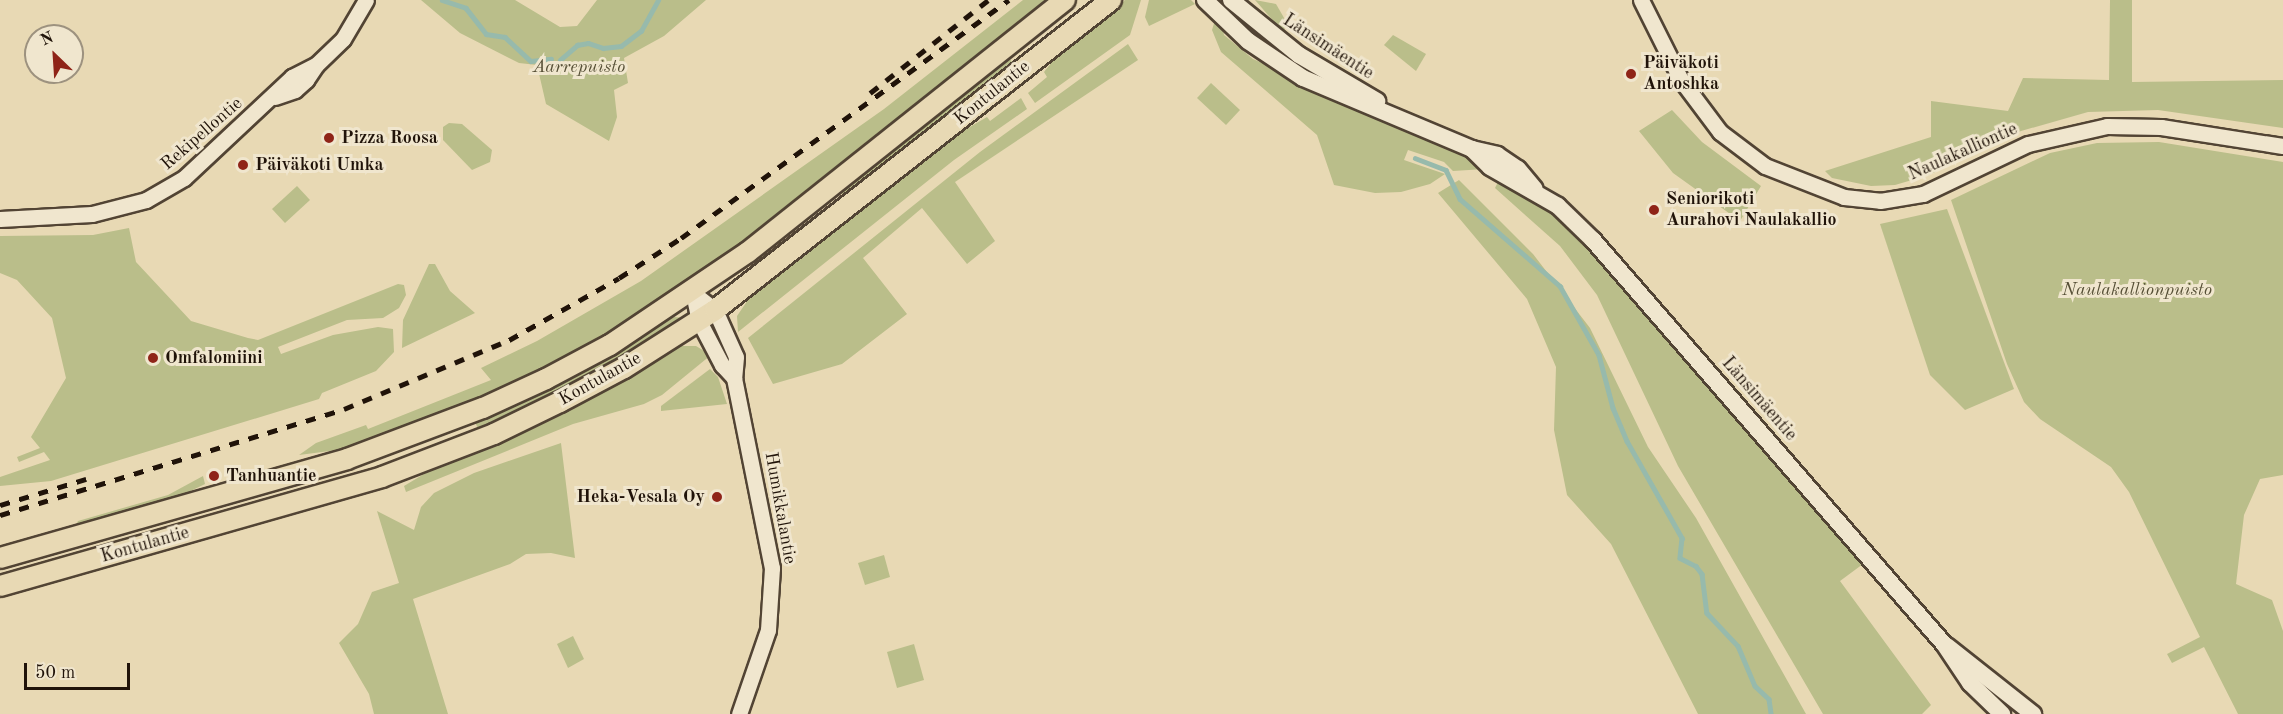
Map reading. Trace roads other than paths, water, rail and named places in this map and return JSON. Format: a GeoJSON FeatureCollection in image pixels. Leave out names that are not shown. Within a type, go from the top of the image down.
{"type":"FeatureCollection","features":[{"type":"Feature","properties":{"kind":"main road","name":"Kontulantie"},"geometry":{"type":"LineString","coordinates":[[0,558],[347,459],[416,435],[546,379],[610,345],[693,293],[1065,0]]}},
{"type":"Feature","properties":{"kind":"main road","name":"Kontulantie"},"geometry":{"type":"LineString","coordinates":[[0,586],[382,477],[433,458],[560,402],[715,310],[1111,0]]}},
{"type":"Feature","properties":{"kind":"main road","name":"Länsimäentie"},"geometry":{"type":"LineString","coordinates":[[1205,0],[1248,41],[1296,74],[1340,96],[1409,120],[1472,149],[1490,167],[1536,190],[1586,233],[1649,301],[1944,644],[1970,683],[2002,714]]}},
{"type":"Feature","properties":{"kind":"main road","name":"Länsimäentie"},"geometry":{"type":"LineString","coordinates":[[1231,0],[1299,55],[1409,120]]}},
{"type":"Feature","properties":{"kind":"main road"},"geometry":{"type":"LineString","coordinates":[[1238,0],[1248,16]]}},
{"type":"Feature","properties":{"kind":"main road","name":"Länsimäentie"},"geometry":{"type":"LineString","coordinates":[[1944,644],[2033,714]]}},
{"type":"Feature","properties":{"kind":"street","name":"Rekipellontie"},"geometry":{"type":"LineString","coordinates":[[3,216],[92,214],[146,200],[184,178],[275,97],[292,77],[316,64],[332,51],[366,0]]}},
{"type":"Feature","properties":{"kind":"street","name":"Naulakalliontie"},"geometry":{"type":"LineString","coordinates":[[1641,0],[1681,80],[1720,132],[1765,166],[1844,197],[1880,201],[1923,194],[2028,144],[2096,127],[2161,127],[2283,146]]}},
{"type":"Feature","properties":{"kind":"street","name":"Humikkalantie"},"geometry":{"type":"LineString","coordinates":[[693,293],[715,310],[736,357],[734,378],[772,568],[768,630],[739,714]]}},
{"type":"Feature","properties":{"kind":"street","name":"Humikkalantie"},"geometry":{"type":"LineString","coordinates":[[693,293],[699,321],[722,365],[734,378]]}},
{"type":"Feature","properties":{"kind":"waterway"},"geometry":{"type":"LineString","coordinates":[[442,0],[466,8],[486,34],[505,37],[531,61],[551,59]]}},
{"type":"Feature","properties":{"kind":"waterway"},"geometry":{"type":"LineString","coordinates":[[560,60],[577,45],[588,43],[603,48],[621,46],[641,31],[658,0]]}},
{"type":"Feature","properties":{"kind":"waterway"},"geometry":{"type":"LineString","coordinates":[[1415,158],[1446,170],[1460,199],[1560,286],[1599,355],[1613,408],[1627,441],[1682,538],[1680,558],[1696,566],[1702,574],[1707,613],[1738,646],[1755,686],[1769,699],[1771,714]]}},
{"type":"Feature","properties":{"kind":"railway"},"geometry":{"type":"LineString","coordinates":[[870,93],[988,0]]}},
{"type":"Feature","properties":{"kind":"railway"},"geometry":{"type":"LineString","coordinates":[[0,515],[344,409],[509,340],[619,278],[681,238],[1009,0]]}},
{"type":"Feature","properties":{"kind":"railway"},"geometry":{"type":"LineString","coordinates":[[0,505],[86,479]]}},
{"type":"Feature","properties":{"kind":"place","name":"Päiväkoti Antoshka"},"geometry":{"type":"Point","coordinates":[1631,74]}},
{"type":"Feature","properties":{"kind":"place","name":"Pizza Roosa"},"geometry":{"type":"Point","coordinates":[329,138]}},
{"type":"Feature","properties":{"kind":"place","name":"Päiväkoti Umka"},"geometry":{"type":"Point","coordinates":[243,165]}},
{"type":"Feature","properties":{"kind":"place","name":"Seniorikoti Aurahovi Naulakallio"},"geometry":{"type":"Point","coordinates":[1654,210]}},
{"type":"Feature","properties":{"kind":"place","name":"Omfalomiini"},"geometry":{"type":"Point","coordinates":[153,358]}},
{"type":"Feature","properties":{"kind":"place","name":"Tanhuantie"},"geometry":{"type":"Point","coordinates":[214,476]}},
{"type":"Feature","properties":{"kind":"place","name":"Heka-Vesala Oy"},"geometry":{"type":"Point","coordinates":[717,497]}},
{"type":"Feature","properties":{"kind":"park label","name":"Aarrepuisto"},"geometry":{"type":"Point","coordinates":[579,67]}},
{"type":"Feature","properties":{"kind":"park label","name":"Naulakallionpuisto"},"geometry":{"type":"Point","coordinates":[2137,290]}}]}
